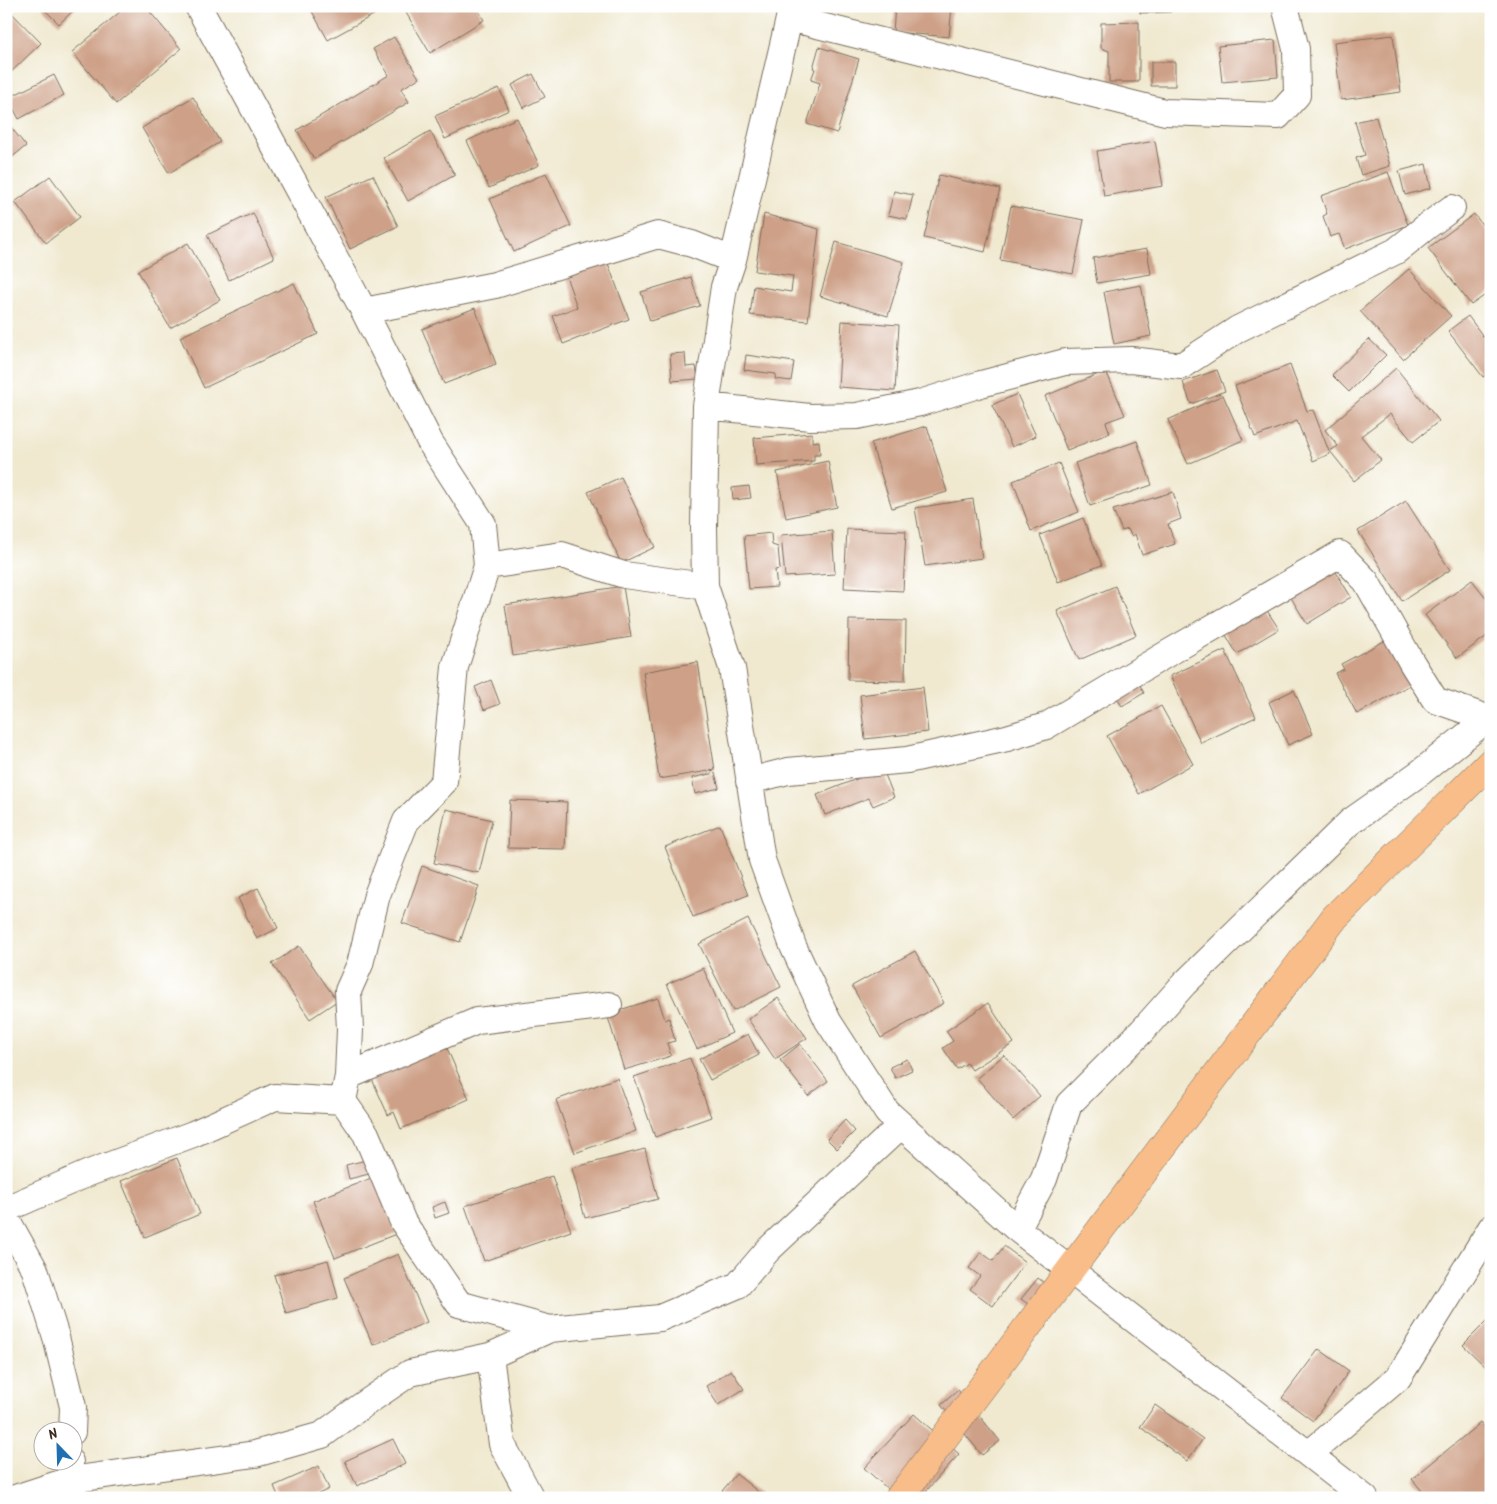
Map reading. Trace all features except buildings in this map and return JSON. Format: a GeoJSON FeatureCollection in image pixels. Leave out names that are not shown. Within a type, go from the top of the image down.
{"type":"FeatureCollection","features":[{"type":"Feature","properties":{"kind":"highway"},"geometry":{"type":"LineString","coordinates":[[899,1498],[1335,917],[1491,762]]}},
{"type":"Feature","properties":{"kind":"street"},"geometry":{"type":"LineString","coordinates":[[198,6],[364,311],[430,442],[483,524],[487,566],[455,668],[444,782],[406,821],[377,895],[360,964],[348,991],[350,1029],[348,1076],[343,1101],[366,1134],[403,1222],[459,1304],[550,1329]]}},
{"type":"Feature","properties":{"kind":"street"},"geometry":{"type":"LineString","coordinates":[[1285,6],[1296,49],[1297,95],[1278,116],[1165,112],[791,12],[733,260],[724,287],[706,406],[705,586],[732,668],[762,860],[793,946],[828,1021],[887,1112],[1017,1229],[1365,1498]]}},
{"type":"Feature","properties":{"kind":"street"},"geometry":{"type":"LineString","coordinates":[[706,406],[810,417],[857,416],[920,403],[981,384],[1065,362],[1131,360],[1181,366],[1238,329],[1396,252],[1452,208]]}},
{"type":"Feature","properties":{"kind":"street"},"geometry":{"type":"LineString","coordinates":[[364,311],[496,285],[658,235],[692,244],[733,260]]}},
{"type":"Feature","properties":{"kind":"street"},"geometry":{"type":"LineString","coordinates":[[749,781],[788,770],[907,760],[1007,738],[1046,726],[1340,554],[1366,581],[1435,700],[1489,717]]}},
{"type":"Feature","properties":{"kind":"street"},"geometry":{"type":"LineString","coordinates":[[487,566],[562,555],[624,575],[705,586]]}},
{"type":"Feature","properties":{"kind":"street"},"geometry":{"type":"LineString","coordinates":[[1017,1229],[1044,1179],[1069,1104],[1142,1031],[1184,984],[1350,822],[1421,772],[1489,717]]}},
{"type":"Feature","properties":{"kind":"street"},"geometry":{"type":"LineString","coordinates":[[348,1076],[477,1021],[609,1005]]}},
{"type":"Feature","properties":{"kind":"street"},"geometry":{"type":"LineString","coordinates":[[6,1209],[89,1173],[193,1134],[275,1098],[343,1101]]}},
{"type":"Feature","properties":{"kind":"street"},"geometry":{"type":"LineString","coordinates":[[15,1498],[72,1480],[255,1454],[322,1435],[360,1406],[410,1373],[490,1356],[550,1329],[660,1318],[738,1285],[768,1250],[902,1125]]}},
{"type":"Feature","properties":{"kind":"street"},"geometry":{"type":"LineString","coordinates":[[6,1218],[35,1270],[56,1337],[73,1407],[72,1422]]}},
{"type":"Feature","properties":{"kind":"street"},"geometry":{"type":"LineString","coordinates":[[1309,1454],[1398,1378],[1491,1228]]}},
{"type":"Feature","properties":{"kind":"street"},"geometry":{"type":"LineString","coordinates":[[490,1356],[502,1444],[531,1498]]}}]}
